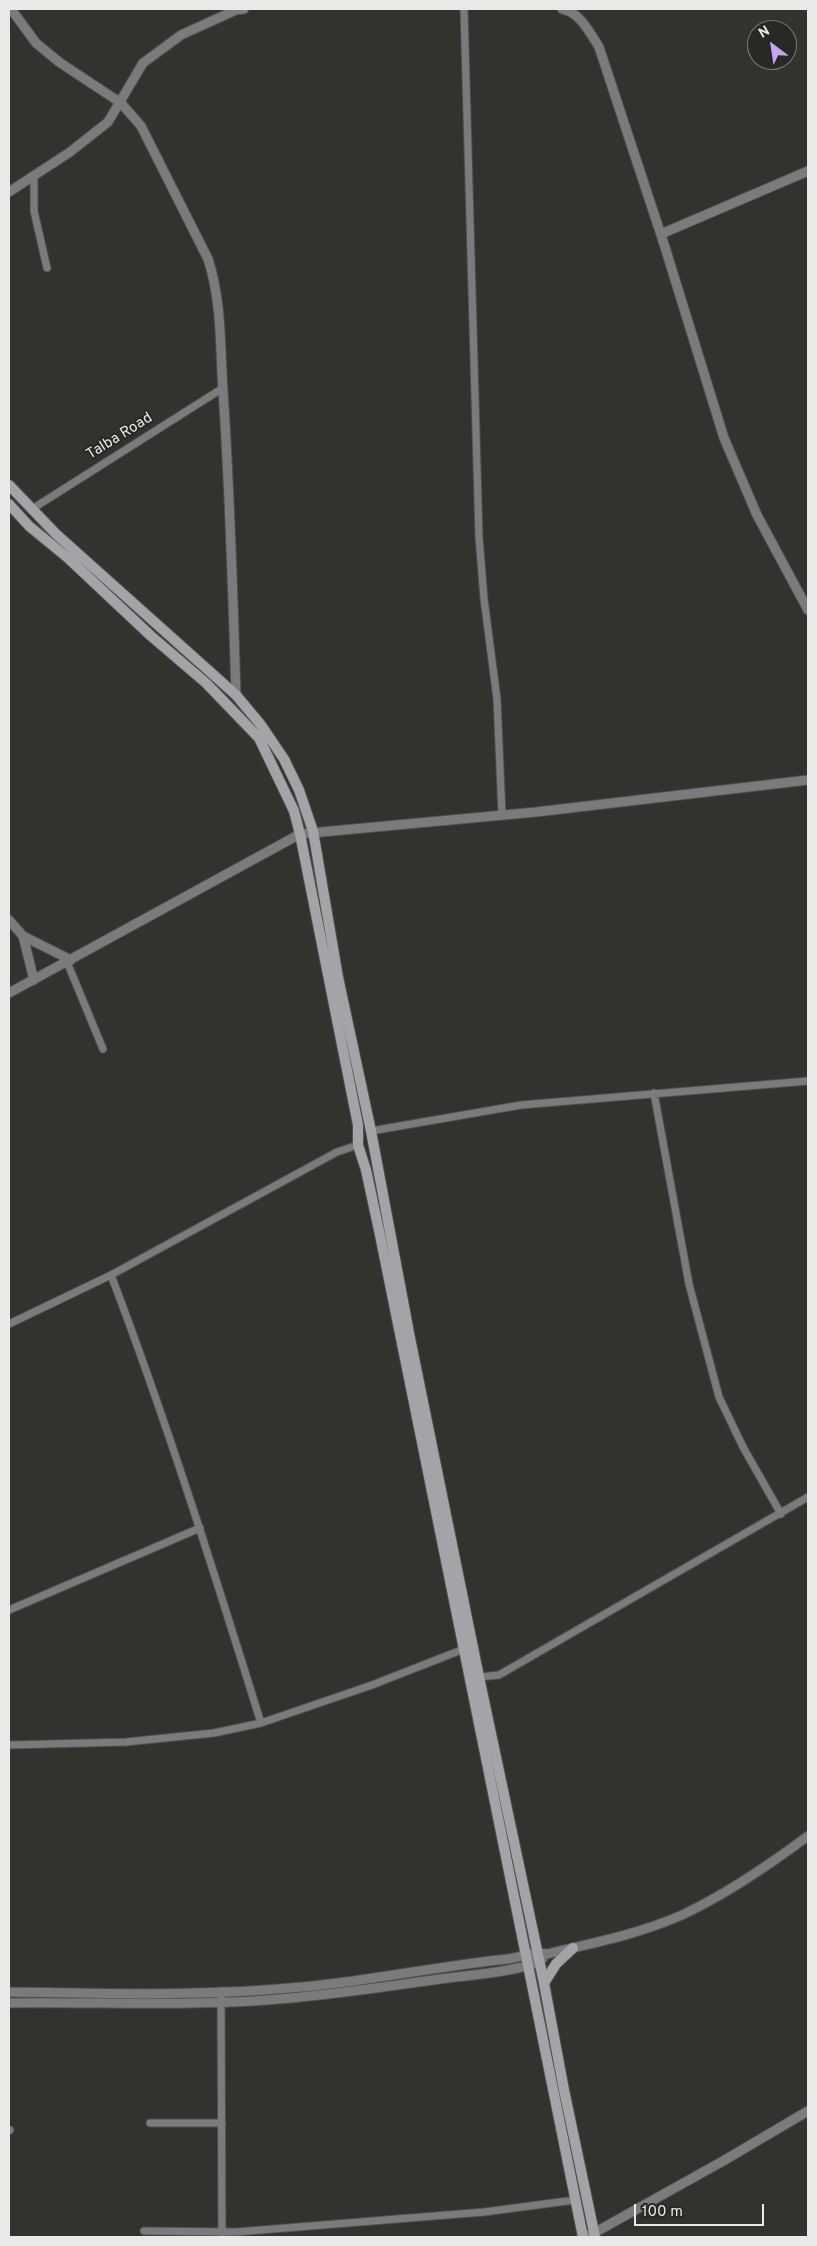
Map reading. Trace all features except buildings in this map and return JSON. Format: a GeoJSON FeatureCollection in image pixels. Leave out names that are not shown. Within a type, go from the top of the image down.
{"type":"FeatureCollection","features":[{"type":"Feature","properties":{"kind":"main road"},"geometry":{"type":"LineString","coordinates":[[9,484],[32,509],[236,695],[262,725],[284,758],[299,790],[313,831],[338,977],[371,1131],[410,1338],[479,1677],[541,1956],[544,1983],[564,2090],[594,2235]]}},
{"type":"Feature","properties":{"kind":"main road"},"geometry":{"type":"LineString","coordinates":[[10,509],[68,558],[137,623],[206,682],[259,738],[294,811],[358,1125],[358,1144],[368,1179],[583,2237]]}},
{"type":"Feature","properties":{"kind":"main road"},"geometry":{"type":"LineString","coordinates":[[544,1983],[556,1964],[573,1948]]}},
{"type":"Feature","properties":{"kind":"street"},"geometry":{"type":"LineString","coordinates":[[11,9],[36,43],[59,62],[122,103],[141,126],[208,259],[216,282],[230,486],[236,695]]}},
{"type":"Feature","properties":{"kind":"street"},"geometry":{"type":"LineString","coordinates":[[9,192],[70,152],[108,122],[122,103],[143,63],[181,35],[236,10],[244,9]]}},
{"type":"Feature","properties":{"kind":"street"},"geometry":{"type":"LineString","coordinates":[[464,9],[480,551],[497,699],[502,815]]}},
{"type":"Feature","properties":{"kind":"street"},"geometry":{"type":"LineString","coordinates":[[562,9],[585,24],[599,47],[661,234],[724,438],[757,515],[808,610]]}},
{"type":"Feature","properties":{"kind":"street"},"geometry":{"type":"LineString","coordinates":[[661,234],[808,171]]}},
{"type":"Feature","properties":{"kind":"street"},"geometry":{"type":"LineString","coordinates":[[34,176],[34,211],[47,268]]}},
{"type":"Feature","properties":{"kind":"street","name":"Talba Road"},"geometry":{"type":"LineString","coordinates":[[32,509],[223,388]]}},
{"type":"Feature","properties":{"kind":"street"},"geometry":{"type":"LineString","coordinates":[[9,994],[300,834],[313,831],[502,815],[808,780]]}},
{"type":"Feature","properties":{"kind":"street"},"geometry":{"type":"LineString","coordinates":[[9,920],[23,936],[69,961],[103,1049]]}},
{"type":"Feature","properties":{"kind":"street"},"geometry":{"type":"LineString","coordinates":[[23,936],[34,980]]}},
{"type":"Feature","properties":{"kind":"street"},"geometry":{"type":"LineString","coordinates":[[371,1131],[521,1105],[654,1092],[808,1081]]}},
{"type":"Feature","properties":{"kind":"street"},"geometry":{"type":"LineString","coordinates":[[654,1092],[689,1284],[719,1397],[743,1447],[781,1514]]}},
{"type":"Feature","properties":{"kind":"street"},"geometry":{"type":"LineString","coordinates":[[9,1324],[111,1274],[337,1152],[358,1144]]}},
{"type":"Feature","properties":{"kind":"street"},"geometry":{"type":"LineString","coordinates":[[111,1274],[200,1528],[261,1723]]}},
{"type":"Feature","properties":{"kind":"street"},"geometry":{"type":"LineString","coordinates":[[479,1677],[500,1675],[808,1497]]}},
{"type":"Feature","properties":{"kind":"street"},"geometry":{"type":"LineString","coordinates":[[9,1610],[200,1528]]}},
{"type":"Feature","properties":{"kind":"street"},"geometry":{"type":"LineString","coordinates":[[9,1745],[126,1742],[214,1733],[261,1723],[372,1685],[464,1650]]}},
{"type":"Feature","properties":{"kind":"street"},"geometry":{"type":"LineString","coordinates":[[9,1992],[221,1991],[337,1983],[527,1959],[611,1940],[683,1914],[728,1890],[808,1836]]}},
{"type":"Feature","properties":{"kind":"street"},"geometry":{"type":"LineString","coordinates":[[9,2003],[268,2000],[348,1992],[509,1969],[527,1959]]}},
{"type":"Feature","properties":{"kind":"street"},"geometry":{"type":"LineString","coordinates":[[221,1991],[222,2235]]}},
{"type":"Feature","properties":{"kind":"street"},"geometry":{"type":"LineString","coordinates":[[583,2237],[594,2235],[723,2162],[808,2111]]}},
{"type":"Feature","properties":{"kind":"street"},"geometry":{"type":"LineString","coordinates":[[150,2123],[222,2123]]}},
{"type":"Feature","properties":{"kind":"street"},"geometry":{"type":"LineString","coordinates":[[144,2231],[222,2235],[484,2212],[575,2200]]}}]}
